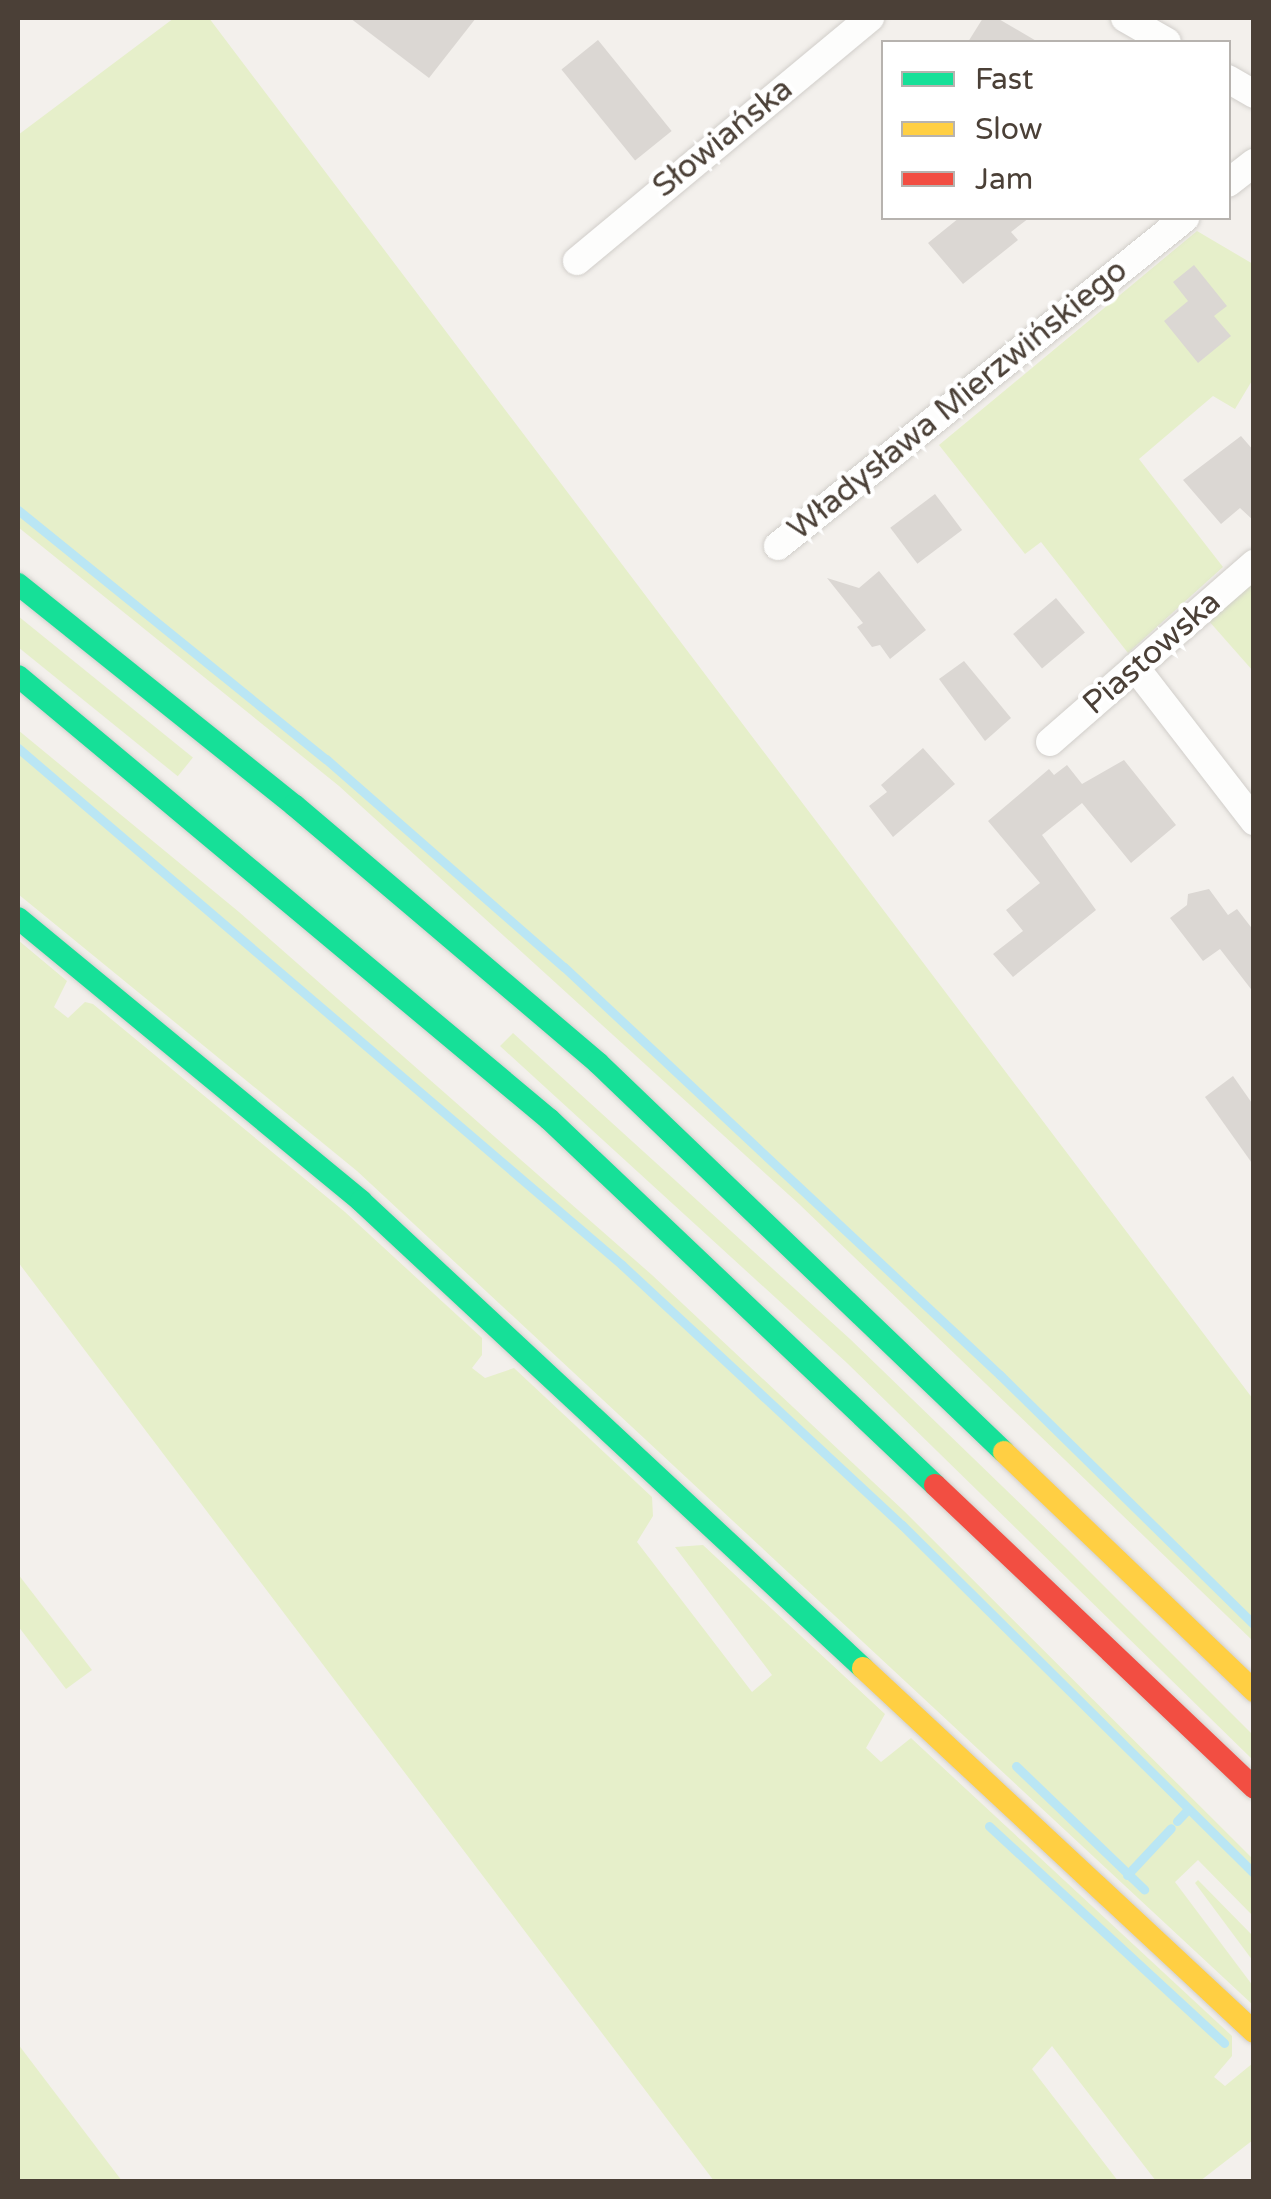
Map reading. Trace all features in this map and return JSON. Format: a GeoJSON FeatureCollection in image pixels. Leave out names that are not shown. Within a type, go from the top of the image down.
{"type":"FeatureCollection","features":[{"type":"Feature","properties":{"kind":"main road"},"geometry":{"type":"LineString","coordinates":[[18,584],[294,804],[598,1063],[1254,1691]]}},
{"type":"Feature","properties":{"kind":"main road"},"geometry":{"type":"LineString","coordinates":[[18,676],[550,1119],[1254,1788]]}},
{"type":"Feature","properties":{"kind":"main road"},"geometry":{"type":"LineString","coordinates":[[18,918],[361,1201],[1254,2032]]}},
{"type":"Feature","properties":{"kind":"street","name":"Słowiańska"},"geometry":{"type":"LineString","coordinates":[[577,260],[870,18]]}},
{"type":"Feature","properties":{"kind":"street"},"geometry":{"type":"LineString","coordinates":[[1125,18],[1164,40]]}},
{"type":"Feature","properties":{"kind":"street"},"geometry":{"type":"LineString","coordinates":[[1231,81],[1254,94]]}},
{"type":"Feature","properties":{"kind":"street"},"geometry":{"type":"LineString","coordinates":[[1231,181],[1254,163]]}},
{"type":"Feature","properties":{"kind":"street","name":"Władysława Mierzwińskiego"},"geometry":{"type":"LineString","coordinates":[[778,546],[1183,220]]}},
{"type":"Feature","properties":{"kind":"street","name":"Piastowska"},"geometry":{"type":"LineString","coordinates":[[1050,742],[1254,564]]}},
{"type":"Feature","properties":{"kind":"street"},"geometry":{"type":"LineString","coordinates":[[1135,667],[1254,821]]}},
{"type":"Feature","properties":{"kind":"green space"},"geometry":{"type":"Polygon","coordinates":[[[174,18],[209,18],[1253,1399],[1253,1641],[799,1204],[339,786],[18,527],[18,135],[174,18]]]}},
{"type":"Feature","properties":{"kind":"green space"},"geometry":{"type":"Polygon","coordinates":[[[1197,231],[1253,264],[1253,379],[1235,409],[1213,396],[1139,459],[1223,567],[1128,653],[1041,542],[1025,554],[939,445],[1197,231]]]}},
{"type":"Feature","properties":{"kind":"green space"},"geometry":{"type":"Polygon","coordinates":[[[1253,580],[1253,671],[1208,620],[1253,580]]]}},
{"type":"Feature","properties":{"kind":"green space"},"geometry":{"type":"Polygon","coordinates":[[[18,616],[193,758],[178,776],[18,647],[18,616]]]}},
{"type":"Feature","properties":{"kind":"green space"},"geometry":{"type":"Polygon","coordinates":[[[18,730],[239,912],[652,1275],[904,1511],[1253,1859],[1253,1916],[1198,1860],[1175,1882],[1253,1986],[1253,2005],[357,1171],[18,894],[18,730]]]}},
{"type":"Feature","properties":{"kind":"green space"},"geometry":{"type":"Polygon","coordinates":[[[18,940],[67,981],[54,1007],[68,1018],[85,1002],[93,1004],[345,1212],[482,1338],[482,1355],[472,1368],[485,1378],[514,1368],[652,1497],[653,1516],[637,1542],[752,1692],[772,1675],[675,1547],[703,1545],[885,1714],[866,1748],[881,1762],[911,1738],[1232,2036],[1232,2056],[1214,2077],[1225,2086],[1253,2063],[1253,2140],[1200,2181],[1156,2181],[1052,2046],[1032,2069],[1118,2181],[714,2181],[18,1262],[18,940]]]}},
{"type":"Feature","properties":{"kind":"green space"},"geometry":{"type":"Polygon","coordinates":[[[513,1033],[850,1339],[1065,1547],[1253,1735],[1253,1760],[847,1363],[500,1046],[513,1033]]]}},
{"type":"Feature","properties":{"kind":"green space"},"geometry":{"type":"Polygon","coordinates":[[[18,1574],[92,1670],[66,1689],[18,1626],[18,1574]]]}},
{"type":"Feature","properties":{"kind":"green space"},"geometry":{"type":"Polygon","coordinates":[[[1198,1880],[1253,1936],[1253,1961],[1195,1883],[1198,1880]]]}},
{"type":"Feature","properties":{"kind":"green space"},"geometry":{"type":"Polygon","coordinates":[[[18,2044],[122,2181],[18,2181],[18,2044]]]}},
{"type":"Feature","properties":{"kind":"building"},"geometry":{"type":"Polygon","coordinates":[[[350,18],[476,18],[429,78],[350,18]]]}},
{"type":"Feature","properties":{"kind":"building"},"geometry":{"type":"Polygon","coordinates":[[[983,18],[997,18],[1035,40],[969,40],[983,18]]]}},
{"type":"Feature","properties":{"kind":"building"},"geometry":{"type":"Polygon","coordinates":[[[598,40],[672,131],[635,161],[561,70],[598,40]]]}},
{"type":"Feature","properties":{"kind":"building"},"geometry":{"type":"Polygon","coordinates":[[[957,220],[1026,220],[1011,232],[1018,240],[963,284],[928,243],[957,220]]]}},
{"type":"Feature","properties":{"kind":"building"},"geometry":{"type":"Polygon","coordinates":[[[1194,265],[1227,306],[1214,316],[1231,336],[1198,363],[1164,321],[1188,301],[1173,282],[1194,265]]]}},
{"type":"Feature","properties":{"kind":"building"},"geometry":{"type":"Polygon","coordinates":[[[1241,436],[1254,451],[1254,521],[1240,508],[1221,524],[1183,480],[1241,436]]]}},
{"type":"Feature","properties":{"kind":"building"},"geometry":{"type":"Polygon","coordinates":[[[935,494],[962,530],[917,564],[890,528],[935,494]]]}},
{"type":"Feature","properties":{"kind":"building"},"geometry":{"type":"Polygon","coordinates":[[[879,571],[926,630],[890,659],[880,645],[872,647],[857,627],[863,623],[827,578],[859,588],[879,571]]]}},
{"type":"Feature","properties":{"kind":"building"},"geometry":{"type":"Polygon","coordinates":[[[1056,598],[1085,632],[1042,668],[1013,634],[1056,598]]]}},
{"type":"Feature","properties":{"kind":"building"},"geometry":{"type":"Polygon","coordinates":[[[964,661],[1011,718],[985,741],[939,679],[964,661]]]}},
{"type":"Feature","properties":{"kind":"building"},"geometry":{"type":"Polygon","coordinates":[[[923,748],[955,784],[893,837],[869,806],[887,792],[881,785],[923,748]]]}},
{"type":"Feature","properties":{"kind":"building"},"geometry":{"type":"Polygon","coordinates":[[[1124,760],[1176,825],[1131,863],[1082,803],[1042,835],[1096,910],[1013,977],[993,954],[1023,931],[1006,910],[1040,883],[988,821],[1049,769],[1054,775],[1067,765],[1082,784],[1124,760]]]}},
{"type":"Feature","properties":{"kind":"building"},"geometry":{"type":"Polygon","coordinates":[[[1209,889],[1228,915],[1237,909],[1254,931],[1254,993],[1220,949],[1203,961],[1170,918],[1187,905],[1188,894],[1209,889]]]}},
{"type":"Feature","properties":{"kind":"building"},"geometry":{"type":"Polygon","coordinates":[[[1233,1076],[1254,1106],[1254,1166],[1205,1097],[1233,1076]]]}},
{"type":"Feature","properties":{"kind":"waterway"},"geometry":{"type":"LineString","coordinates":[[18,510],[326,759],[564,967],[1000,1375],[1254,1625]]}},
{"type":"Feature","properties":{"kind":"waterway"},"geometry":{"type":"LineString","coordinates":[[18,748],[622,1265],[902,1525],[1254,1873]]}},
{"type":"Feature","properties":{"kind":"waterway"},"geometry":{"type":"LineString","coordinates":[[1016,1766],[1144,1889]]}},
{"type":"Feature","properties":{"kind":"waterway"},"geometry":{"type":"LineString","coordinates":[[1177,1821],[1188,1809]]}},
{"type":"Feature","properties":{"kind":"waterway"},"geometry":{"type":"LineString","coordinates":[[989,1826],[1224,2043]]}},
{"type":"Feature","properties":{"kind":"waterway"},"geometry":{"type":"LineString","coordinates":[[1127,1875],[1171,1828]]}},
{"type":"Feature","properties":{"kind":"traffic: fast"},"geometry":{"type":"LineString","coordinates":[[18,584],[294,805],[598,1063],[1004,1452]]}},
{"type":"Feature","properties":{"kind":"traffic: fast"},"geometry":{"type":"LineString","coordinates":[[18,676],[549,1119],[935,1485]]}},
{"type":"Feature","properties":{"kind":"traffic: fast"},"geometry":{"type":"LineString","coordinates":[[18,918],[361,1201],[863,1668]]}},
{"type":"Feature","properties":{"kind":"traffic: slow"},"geometry":{"type":"LineString","coordinates":[[1004,1452],[1254,1691]]}},
{"type":"Feature","properties":{"kind":"traffic: slow"},"geometry":{"type":"LineString","coordinates":[[863,1668],[1254,2032]]}},
{"type":"Feature","properties":{"kind":"traffic: jam"},"geometry":{"type":"LineString","coordinates":[[935,1485],[1254,1788]]}}]}
